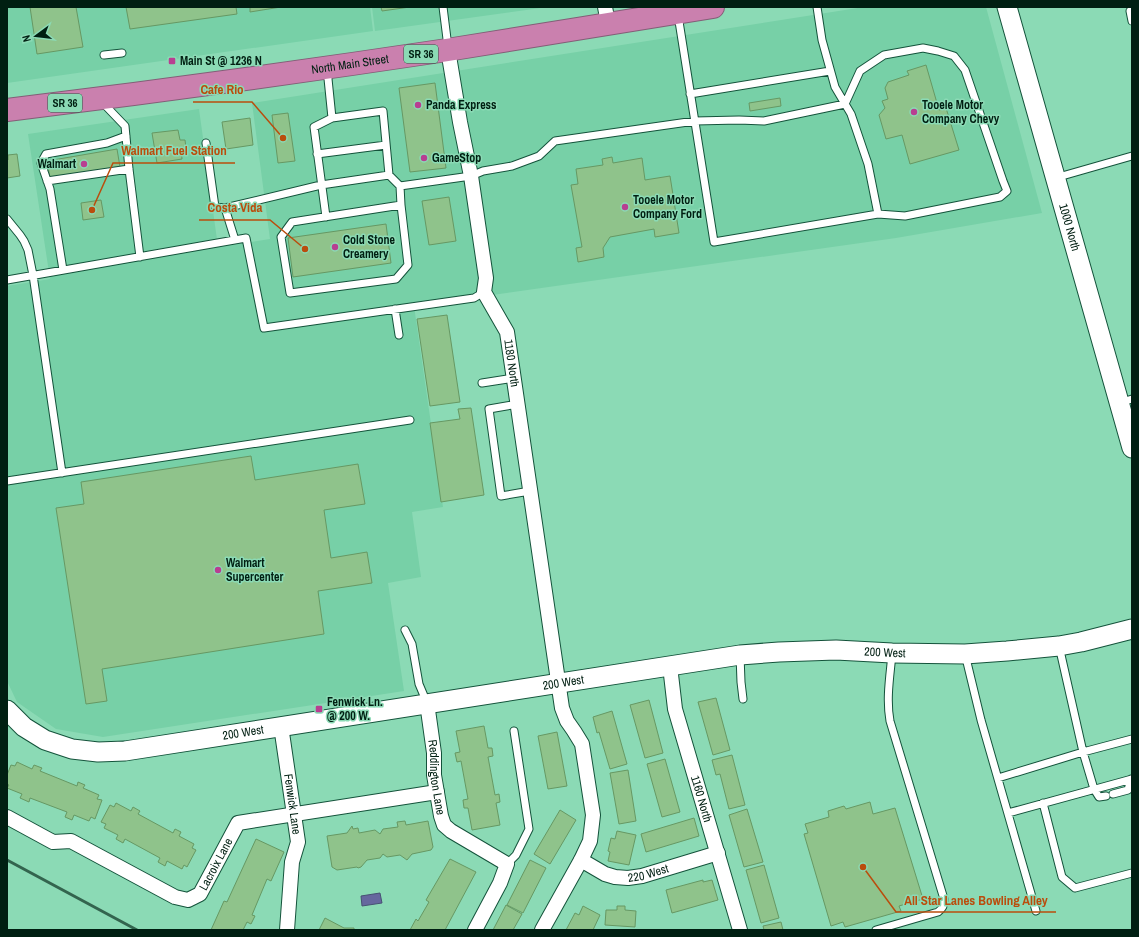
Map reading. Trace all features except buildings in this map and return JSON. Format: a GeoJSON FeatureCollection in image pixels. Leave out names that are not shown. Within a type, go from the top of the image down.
{"type":"FeatureCollection","features":[{"type":"Feature","properties":{"kind":"highway","name":"North Main Street"},"geometry":{"type":"LineString","coordinates":[[99,99],[448,50],[606,15],[677,13],[713,7]]}},
{"type":"Feature","properties":{"kind":"highway","name":"SR 36"},"geometry":{"type":"LineString","coordinates":[[7,110],[99,99]]}},
{"type":"Feature","properties":{"kind":"street","name":"1000 North"},"geometry":{"type":"LineString","coordinates":[[1007,7],[1055,178],[1126,401],[1132,448]]}},
{"type":"Feature","properties":{"kind":"street"},"geometry":{"type":"LineString","coordinates":[[448,50],[471,176],[486,278],[484,292]]}},
{"type":"Feature","properties":{"kind":"street","name":"1180 North"},"geometry":{"type":"LineString","coordinates":[[484,292],[507,332],[562,708],[567,721],[582,744],[593,815],[590,840],[581,860],[542,930]]}},
{"type":"Feature","properties":{"kind":"street","name":"200 West"},"geometry":{"type":"LineString","coordinates":[[7,710],[24,727],[45,740],[72,749],[98,752],[125,751],[740,655],[836,650],[892,653],[965,654],[1059,646],[1132,629]]}},
{"type":"Feature","properties":{"kind":"street","name":"1160 North"},"geometry":{"type":"LineString","coordinates":[[670,666],[675,710],[740,930]]}},
{"type":"Feature","properties":{"kind":"street","name":"Reddington Lane"},"geometry":{"type":"LineString","coordinates":[[427,704],[434,753],[434,774],[441,816],[444,825],[451,831],[507,864]]}},
{"type":"Feature","properties":{"kind":"street","name":"Fenwick Lane"},"geometry":{"type":"LineString","coordinates":[[281,726],[295,813],[298,842],[292,862],[287,930]]}},
{"type":"Feature","properties":{"kind":"street","name":"Lacroix Lane"},"geometry":{"type":"LineString","coordinates":[[7,817],[53,842],[71,841],[175,897],[188,900],[200,894],[238,822],[437,792]]}},
{"type":"Feature","properties":{"kind":"street","name":"220 West"},"geometry":{"type":"LineString","coordinates":[[581,860],[605,874],[615,877],[628,878],[642,876],[718,853]]}},
{"type":"Feature","properties":{"kind":"street"},"geometry":{"type":"LineString","coordinates":[[475,930],[500,883],[507,864]]}},
{"type":"Feature","properties":{"kind":"lane"},"geometry":{"type":"LineString","coordinates":[[443,7],[448,50]]}},
{"type":"Feature","properties":{"kind":"lane"},"geometry":{"type":"LineString","coordinates":[[817,7],[822,40],[830,71],[835,87],[851,114],[868,164],[878,214]]}},
{"type":"Feature","properties":{"kind":"lane"},"geometry":{"type":"LineString","coordinates":[[1132,11],[1130,11],[1132,22]]}},
{"type":"Feature","properties":{"kind":"lane"},"geometry":{"type":"LineString","coordinates":[[677,13],[714,242],[878,214],[905,216],[1000,197],[1007,191],[965,70],[954,56],[923,48],[884,55],[860,71],[845,104]]}},
{"type":"Feature","properties":{"kind":"lane"},"geometry":{"type":"LineString","coordinates":[[104,55],[122,53]]}},
{"type":"Feature","properties":{"kind":"lane"},"geometry":{"type":"LineString","coordinates":[[327,68],[332,118]]}},
{"type":"Feature","properties":{"kind":"lane"},"geometry":{"type":"LineString","coordinates":[[690,94],[830,71]]}},
{"type":"Feature","properties":{"kind":"lane"},"geometry":{"type":"LineString","coordinates":[[99,99],[125,126],[128,169],[140,256]]}},
{"type":"Feature","properties":{"kind":"lane"},"geometry":{"type":"LineString","coordinates":[[400,186],[471,176],[483,171],[512,166],[539,156],[555,141],[695,121],[764,121],[845,104]]}},
{"type":"Feature","properties":{"kind":"lane"},"geometry":{"type":"LineString","coordinates":[[326,217],[314,127],[332,118],[383,111],[389,175],[400,186],[408,265],[396,279],[290,293],[281,237],[292,222],[326,217],[401,205]]}},
{"type":"Feature","properties":{"kind":"lane"},"geometry":{"type":"LineString","coordinates":[[63,270],[50,190],[41,163],[46,154],[107,143],[126,136]]}},
{"type":"Feature","properties":{"kind":"lane"},"geometry":{"type":"LineString","coordinates":[[206,142],[215,208],[225,208],[321,185],[389,175]]}},
{"type":"Feature","properties":{"kind":"lane"},"geometry":{"type":"LineString","coordinates":[[317,154],[386,145]]}},
{"type":"Feature","properties":{"kind":"lane"},"geometry":{"type":"LineString","coordinates":[[1055,178],[1132,156]]}},
{"type":"Feature","properties":{"kind":"lane"},"geometry":{"type":"LineString","coordinates":[[47,181],[128,169]]}},
{"type":"Feature","properties":{"kind":"lane"},"geometry":{"type":"LineString","coordinates":[[225,208],[236,240]]}},
{"type":"Feature","properties":{"kind":"lane"},"geometry":{"type":"LineString","coordinates":[[7,219],[20,235],[28,250],[62,473]]}},
{"type":"Feature","properties":{"kind":"lane"},"geometry":{"type":"LineString","coordinates":[[7,280],[246,238],[264,328],[474,298],[484,292]]}},
{"type":"Feature","properties":{"kind":"lane"},"geometry":{"type":"LineString","coordinates":[[395,309],[399,334]]}},
{"type":"Feature","properties":{"kind":"lane"},"geometry":{"type":"LineString","coordinates":[[482,383],[514,378]]}},
{"type":"Feature","properties":{"kind":"lane"},"geometry":{"type":"LineString","coordinates":[[518,404],[489,409],[501,496],[530,491]]}},
{"type":"Feature","properties":{"kind":"lane"},"geometry":{"type":"LineString","coordinates":[[7,481],[410,420]]}},
{"type":"Feature","properties":{"kind":"lane"},"geometry":{"type":"LineString","coordinates":[[405,630],[412,644],[419,684],[427,704]]}},
{"type":"Feature","properties":{"kind":"lane"},"geometry":{"type":"LineString","coordinates":[[1059,646],[1083,752],[1094,789],[1099,797],[1109,795],[1128,790],[1132,779]]}},
{"type":"Feature","properties":{"kind":"lane"},"geometry":{"type":"LineString","coordinates":[[876,930],[938,912],[944,905],[944,899],[889,716],[888,701],[892,653]]}},
{"type":"Feature","properties":{"kind":"lane"},"geometry":{"type":"LineString","coordinates":[[965,654],[981,720],[1036,911]]}},
{"type":"Feature","properties":{"kind":"lane"},"geometry":{"type":"LineString","coordinates":[[740,655],[743,699]]}},
{"type":"Feature","properties":{"kind":"lane"},"geometry":{"type":"LineString","coordinates":[[507,864],[516,855],[529,829],[514,731]]}},
{"type":"Feature","properties":{"kind":"lane"},"geometry":{"type":"LineString","coordinates":[[998,778],[1083,752],[1132,739]]}},
{"type":"Feature","properties":{"kind":"lane"},"geometry":{"type":"LineString","coordinates":[[1008,813],[1132,779]]}},
{"type":"Feature","properties":{"kind":"lane"},"geometry":{"type":"LineString","coordinates":[[1043,803],[1062,877],[1075,888],[1132,873]]}},
{"type":"Feature","properties":{"kind":"shaded area"},"geometry":{"type":"Polygon","coordinates":[[[7,7],[370,7],[373,31],[7,83],[7,7]]]}},
{"type":"Feature","properties":{"kind":"shaded area"},"geometry":{"type":"Polygon","coordinates":[[[372,7],[548,7],[375,31],[372,7]]]}},
{"type":"Feature","properties":{"kind":"shaded area"},"geometry":{"type":"Polygon","coordinates":[[[864,7],[986,7],[1042,213],[896,238],[414,306],[443,507],[412,512],[421,577],[388,583],[404,691],[103,737],[56,729],[17,702],[7,681],[7,286],[50,279],[28,134],[199,109],[218,247],[270,239],[252,103],[864,7]]]}},
{"type":"Feature","properties":{"kind":"water"},"geometry":{"type":"Polygon","coordinates":[[[380,893],[382,903],[362,906],[361,896],[380,893]]]}},
{"type":"Feature","properties":{"kind":"railway"},"geometry":{"type":"LineString","coordinates":[[7,860],[137,930]]}},
{"type":"Feature","properties":{"kind":"place","name":"Main St @ 1236 N"},"geometry":{"type":"Point","coordinates":[172,61]}},
{"type":"Feature","properties":{"kind":"place","name":"Panda Express"},"geometry":{"type":"Point","coordinates":[418,105]}},
{"type":"Feature","properties":{"kind":"place","name":"Tooele Motor Company Chevy"},"geometry":{"type":"Point","coordinates":[914,112]}},
{"type":"Feature","properties":{"kind":"place","name":"Cafe Rio"},"geometry":{"type":"Point","coordinates":[283,138]}},
{"type":"Feature","properties":{"kind":"place","name":"GameStop"},"geometry":{"type":"Point","coordinates":[424,158]}},
{"type":"Feature","properties":{"kind":"place","name":"Walmart"},"geometry":{"type":"Point","coordinates":[84,164]}},
{"type":"Feature","properties":{"kind":"place","name":"Tooele Motor Company Ford"},"geometry":{"type":"Point","coordinates":[625,207]}},
{"type":"Feature","properties":{"kind":"place","name":"Walmart Fuel Station"},"geometry":{"type":"Point","coordinates":[92,210]}},
{"type":"Feature","properties":{"kind":"place","name":"Cold Stone Creamery"},"geometry":{"type":"Point","coordinates":[335,247]}},
{"type":"Feature","properties":{"kind":"place","name":"Costa Vida"},"geometry":{"type":"Point","coordinates":[305,249]}},
{"type":"Feature","properties":{"kind":"place","name":"Walmart Supercenter"},"geometry":{"type":"Point","coordinates":[218,570]}},
{"type":"Feature","properties":{"kind":"place","name":"Fenwick Ln. @ 200 W."},"geometry":{"type":"Point","coordinates":[319,709]}},
{"type":"Feature","properties":{"kind":"place","name":"All Star Lanes Bowling Alley"},"geometry":{"type":"Point","coordinates":[863,867]}}]}
